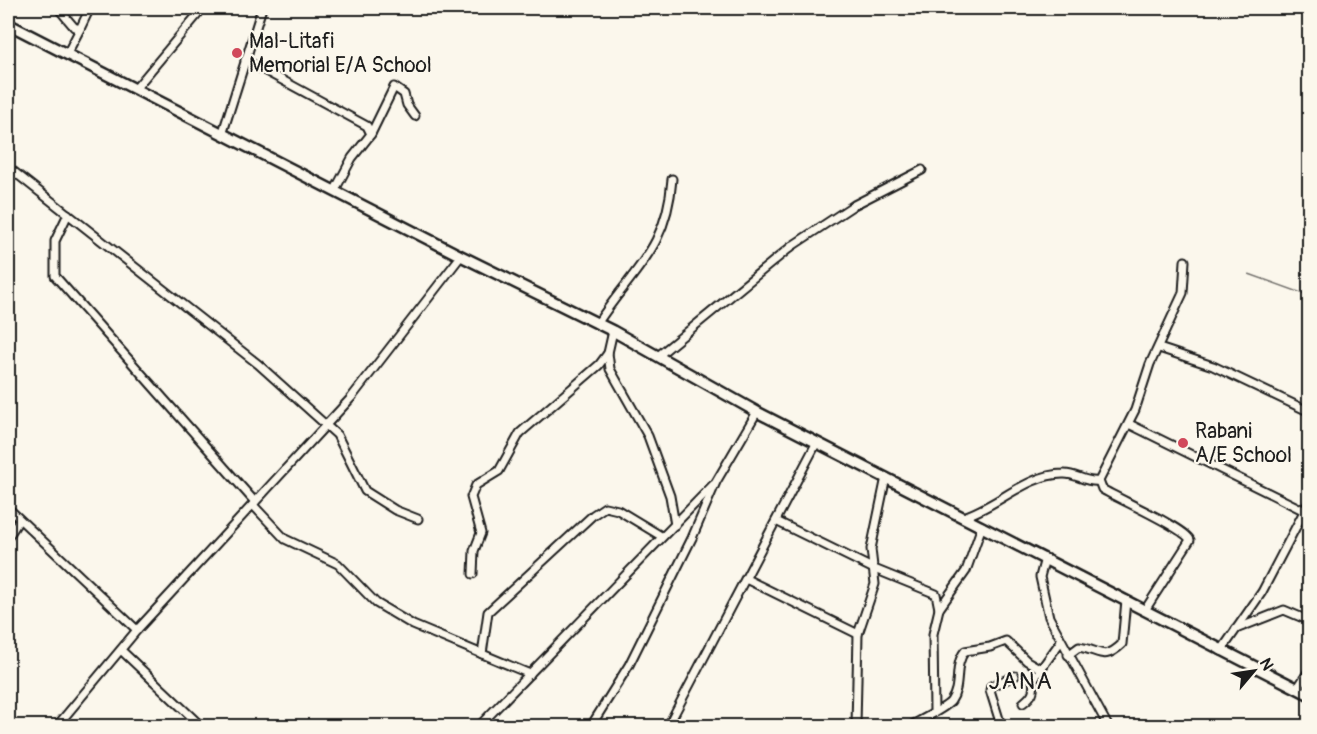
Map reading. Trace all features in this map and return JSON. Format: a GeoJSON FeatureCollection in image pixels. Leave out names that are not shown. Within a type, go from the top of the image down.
{"type":"FeatureCollection","features":[{"type":"Feature","properties":{"kind":"main road"},"geometry":{"type":"LineString","coordinates":[[8,24],[223,132],[461,256],[613,331],[757,412],[1310,695]]}},
{"type":"Feature","properties":{"kind":"street"},"geometry":{"type":"LineString","coordinates":[[58,8],[74,27],[80,29]]}},
{"type":"Feature","properties":{"kind":"street"},"geometry":{"type":"LineString","coordinates":[[67,54],[90,8]]}},
{"type":"Feature","properties":{"kind":"street"},"geometry":{"type":"LineString","coordinates":[[136,88],[198,14],[200,8]]}},
{"type":"Feature","properties":{"kind":"street"},"geometry":{"type":"LineString","coordinates":[[223,132],[262,8]]}},
{"type":"Feature","properties":{"kind":"street"},"geometry":{"type":"LineString","coordinates":[[245,60],[267,74],[360,121],[367,126],[371,134]]}},
{"type":"Feature","properties":{"kind":"street"},"geometry":{"type":"LineString","coordinates":[[335,190],[352,158],[371,134],[394,87],[404,94],[407,105],[415,116]]}},
{"type":"Feature","properties":{"kind":"street"},"geometry":{"type":"LineString","coordinates":[[8,167],[258,364],[337,435],[365,491],[394,510],[418,519]]}},
{"type":"Feature","properties":{"kind":"street"},"geometry":{"type":"LineString","coordinates":[[658,356],[792,246],[854,205],[922,170]]}},
{"type":"Feature","properties":{"kind":"street"},"geometry":{"type":"LineString","coordinates":[[597,324],[614,298],[652,252],[670,205],[672,179]]}},
{"type":"Feature","properties":{"kind":"street"},"geometry":{"type":"LineString","coordinates":[[68,214],[55,241],[55,276],[285,539],[338,564],[376,603],[412,625],[530,674]]}},
{"type":"Feature","properties":{"kind":"street"},"geometry":{"type":"LineString","coordinates":[[57,726],[122,651],[137,630],[366,379],[461,256]]}},
{"type":"Feature","properties":{"kind":"street"},"geometry":{"type":"LineString","coordinates":[[1145,610],[1190,540],[1188,536],[1170,525],[1102,489],[1099,481],[1129,424],[1150,364],[1183,293],[1185,261]]}},
{"type":"Feature","properties":{"kind":"street"},"geometry":{"type":"LineString","coordinates":[[613,331],[608,353],[610,369],[648,436],[669,496],[675,525]]}},
{"type":"Feature","properties":{"kind":"street"},"geometry":{"type":"LineString","coordinates":[[1159,348],[1213,366],[1310,412]]}},
{"type":"Feature","properties":{"kind":"street"},"geometry":{"type":"LineString","coordinates":[[473,574],[474,551],[481,533],[471,497],[476,485],[499,471],[520,432],[599,365],[608,353]]}},
{"type":"Feature","properties":{"kind":"street"},"geometry":{"type":"LineString","coordinates":[[591,726],[629,665],[692,538],[716,482],[757,412]]}},
{"type":"Feature","properties":{"kind":"street"},"geometry":{"type":"LineString","coordinates":[[1129,424],[1305,512]]}},
{"type":"Feature","properties":{"kind":"street"},"geometry":{"type":"LineString","coordinates":[[668,726],[817,442]]}},
{"type":"Feature","properties":{"kind":"street"},"geometry":{"type":"LineString","coordinates":[[963,517],[978,513],[1036,480],[1063,473],[1089,482],[1099,481]]}},
{"type":"Feature","properties":{"kind":"street"},"geometry":{"type":"LineString","coordinates":[[856,726],[858,634],[875,584],[871,549],[886,477]]}},
{"type":"Feature","properties":{"kind":"street"},"geometry":{"type":"LineString","coordinates":[[479,726],[603,601],[661,537],[716,482]]}},
{"type":"Feature","properties":{"kind":"street"},"geometry":{"type":"LineString","coordinates":[[1221,651],[1262,592],[1310,500]]}},
{"type":"Feature","properties":{"kind":"street"},"geometry":{"type":"LineString","coordinates":[[482,654],[489,612],[593,515],[605,507],[618,510],[661,537]]}},
{"type":"Feature","properties":{"kind":"street"},"geometry":{"type":"LineString","coordinates":[[8,508],[137,630]]}},
{"type":"Feature","properties":{"kind":"street"},"geometry":{"type":"LineString","coordinates":[[8,537],[19,519]]}},
{"type":"Feature","properties":{"kind":"street"},"geometry":{"type":"LineString","coordinates":[[776,521],[872,568],[936,594],[939,609]]}},
{"type":"Feature","properties":{"kind":"street"},"geometry":{"type":"LineString","coordinates":[[933,712],[933,634],[939,609],[966,572],[981,526]]}},
{"type":"Feature","properties":{"kind":"street"},"geometry":{"type":"LineString","coordinates":[[1045,558],[1040,577],[1043,599],[1068,655],[1108,726]]}},
{"type":"Feature","properties":{"kind":"street"},"geometry":{"type":"LineString","coordinates":[[746,579],[858,634]]}},
{"type":"Feature","properties":{"kind":"street"},"geometry":{"type":"LineString","coordinates":[[1068,655],[1079,647],[1105,655],[1113,652],[1122,644],[1126,600]]}},
{"type":"Feature","properties":{"kind":"street"},"geometry":{"type":"LineString","coordinates":[[1236,629],[1284,610],[1310,621]]}},
{"type":"Feature","properties":{"kind":"street"},"geometry":{"type":"LineString","coordinates":[[910,726],[951,702],[958,682],[958,660],[965,651],[990,647],[1005,640],[1027,661],[1041,669]]}},
{"type":"Feature","properties":{"kind":"street"},"geometry":{"type":"LineString","coordinates":[[1023,703],[1032,696],[1035,689],[1033,680],[1061,641]]}},
{"type":"Feature","properties":{"kind":"street"},"geometry":{"type":"LineString","coordinates":[[122,651],[201,726]]}},
{"type":"Feature","properties":{"kind":"street"},"geometry":{"type":"LineString","coordinates":[[1298,689],[1310,669]]}},
{"type":"Feature","properties":{"kind":"street"},"geometry":{"type":"LineString","coordinates":[[996,726],[999,719],[990,690],[991,686],[1015,676]]}},
{"type":"Feature","properties":{"kind":"street"},"geometry":{"type":"LineString","coordinates":[[883,726],[893,726]]}},
{"type":"Feature","properties":{"kind":"waterway"},"geometry":{"type":"LineString","coordinates":[[1249,274],[1310,296]]}},
{"type":"Feature","properties":{"kind":"place","name":"Mal-Litafi Memorial E/A School"},"geometry":{"type":"Point","coordinates":[237,53]}},
{"type":"Feature","properties":{"kind":"place","name":"Rabani A/E School"},"geometry":{"type":"Point","coordinates":[1183,443]}},
{"type":"Feature","properties":{"kind":"district","name":"JANA"},"geometry":{"type":"Point","coordinates":[1021,681]}}]}
